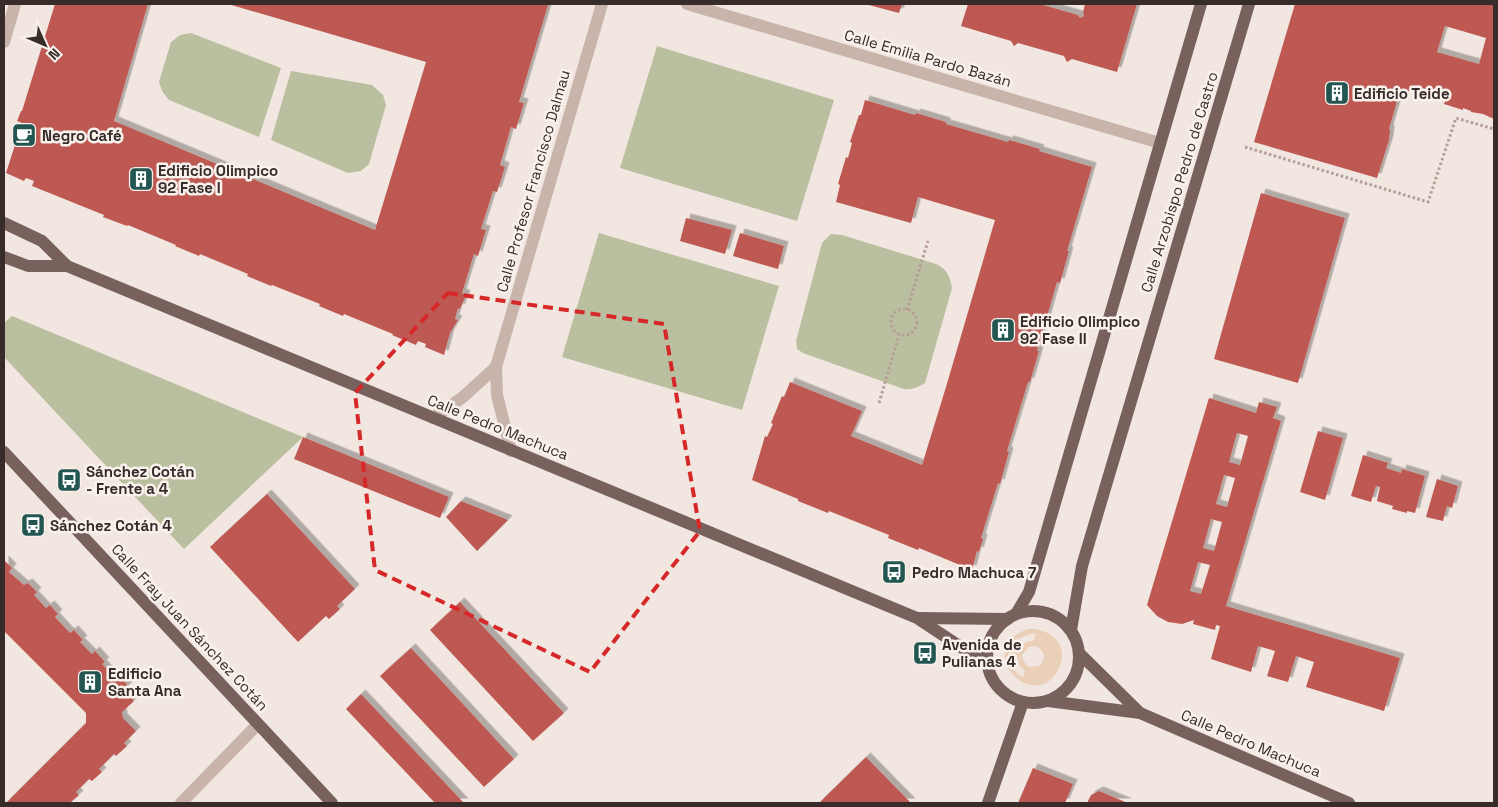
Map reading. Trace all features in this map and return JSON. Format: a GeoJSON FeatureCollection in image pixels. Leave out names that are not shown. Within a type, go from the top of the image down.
{"type":"FeatureCollection","features":[{"type":"Feature","properties":{"kind":"main road","name":"Calle Arzobispo Pedro de Castro"},"geometry":{"type":"LineString","coordinates":[[1012,616],[1029,592],[1201,4]]}},
{"type":"Feature","properties":{"kind":"main road","name":"Calle Arzobispo Pedro de Castro"},"geometry":{"type":"LineString","coordinates":[[1071,630],[1082,566],[1248,4]]}},
{"type":"Feature","properties":{"kind":"main road","name":"Calle Pedro Machuca"},"geometry":{"type":"LineString","coordinates":[[4,223],[42,241],[67,266],[917,618],[988,665]]}},
{"type":"Feature","properties":{"kind":"main road","name":"Calle Pedro Machuca"},"geometry":{"type":"LineString","coordinates":[[4,257],[28,266],[67,266]]}},
{"type":"Feature","properties":{"kind":"main road","name":"Calle Fray Juan Sánchez Cotán"},"geometry":{"type":"LineString","coordinates":[[4,452],[332,803]]}},
{"type":"Feature","properties":{"kind":"main road"},"geometry":{"type":"LineString","coordinates":[[1035,611],[1048,613],[1060,619],[1071,630],[1079,653],[1078,668],[1070,686],[1056,697],[1048,701],[1036,703],[1023,702],[1010,697],[1000,690],[992,679],[988,665],[988,645],[995,631],[1012,616],[1035,611]]}},
{"type":"Feature","properties":{"kind":"main road","name":"Calle Pedro Machuca"},"geometry":{"type":"LineString","coordinates":[[917,618],[1012,616]]}},
{"type":"Feature","properties":{"kind":"main road","name":"Calle Pedro Machuca"},"geometry":{"type":"LineString","coordinates":[[1079,653],[1140,713]]}},
{"type":"Feature","properties":{"kind":"main road","name":"Calle Pedro Machuca"},"geometry":{"type":"LineString","coordinates":[[1048,701],[1140,713],[1349,803]]}},
{"type":"Feature","properties":{"kind":"main road"},"geometry":{"type":"LineString","coordinates":[[988,803],[1023,702]]}},
{"type":"Feature","properties":{"kind":"street"},"geometry":{"type":"LineString","coordinates":[[4,42],[15,4]]}},
{"type":"Feature","properties":{"kind":"street","name":"Calle Profesor Francisco Dalmau"},"geometry":{"type":"LineString","coordinates":[[511,451],[497,395],[496,367],[602,4]]}},
{"type":"Feature","properties":{"kind":"street","name":"Calle Emilia Pardo Bazán"},"geometry":{"type":"LineString","coordinates":[[687,4],[1160,143]]}},
{"type":"Feature","properties":{"kind":"street"},"geometry":{"type":"LineString","coordinates":[[433,418],[463,396],[496,367]]}},
{"type":"Feature","properties":{"kind":"street"},"geometry":{"type":"LineString","coordinates":[[181,803],[258,724]]}},
{"type":"Feature","properties":{"kind":"path"},"geometry":{"type":"LineString","coordinates":[[1246,148],[1428,202],[1456,118],[1494,129]]}},
{"type":"Feature","properties":{"kind":"path"},"geometry":{"type":"LineString","coordinates":[[907,310],[928,241]]}},
{"type":"Feature","properties":{"kind":"path"},"geometry":{"type":"LineString","coordinates":[[898,310],[907,310],[914,314],[917,322],[916,326],[908,335],[899,335],[895,333],[891,325],[892,316],[898,310]]}},
{"type":"Feature","properties":{"kind":"path"},"geometry":{"type":"LineString","coordinates":[[879,402],[899,335]]}},
{"type":"Feature","properties":{"kind":"highlighted area"},"geometry":{"type":"Polygon","coordinates":[[[448,293],[664,324],[700,531],[590,672],[375,570],[355,393],[448,293]]]}},
{"type":"Feature","properties":{"kind":"green space"},"geometry":{"type":"Polygon","coordinates":[[[191,33],[281,68],[259,137],[169,100],[162,91],[159,82],[171,42],[180,35],[191,33]]]}},
{"type":"Feature","properties":{"kind":"green space"},"geometry":{"type":"Polygon","coordinates":[[[657,46],[834,100],[797,221],[620,168],[657,46]]]}},
{"type":"Feature","properties":{"kind":"green space"},"geometry":{"type":"Polygon","coordinates":[[[291,71],[372,85],[383,95],[386,105],[369,164],[361,171],[348,173],[271,140],[291,71]]]}},
{"type":"Feature","properties":{"kind":"green space"},"geometry":{"type":"Polygon","coordinates":[[[599,233],[779,286],[742,410],[562,357],[599,233]]]}},
{"type":"Feature","properties":{"kind":"green space"},"geometry":{"type":"Polygon","coordinates":[[[831,234],[842,235],[936,264],[943,268],[947,274],[952,288],[925,383],[915,388],[904,389],[803,353],[797,349],[796,341],[822,243],[831,234]]]}},
{"type":"Feature","properties":{"kind":"green space"},"geometry":{"type":"Polygon","coordinates":[[[12,316],[303,437],[184,549],[4,357],[4,323],[12,316]]]}},
{"type":"Feature","properties":{"kind":"sand"},"geometry":{"type":"Polygon","coordinates":[[[1028,629],[1036,629],[1044,631],[1056,639],[1060,645],[1062,659],[1059,668],[1049,681],[1036,686],[1024,683],[1013,675],[1006,663],[1005,651],[1012,639],[1028,629]],[[1036,634],[1020,638],[1013,646],[1019,649],[1026,642],[1034,640],[1036,634]],[[1035,646],[1029,647],[1022,655],[1024,662],[1029,667],[1039,666],[1044,657],[1043,652],[1035,646]],[[1010,654],[1015,671],[1023,677],[1025,671],[1019,665],[1017,656],[1010,654]]]}},
{"type":"Feature","properties":{"kind":"building","name":"Edificio Olimpico 92 Fase I"},"geometry":{"type":"Polygon","coordinates":[[[55,4],[148,4],[114,121],[375,230],[426,62],[228,4],[548,5],[519,102],[524,103],[516,129],[511,127],[500,165],[505,167],[497,192],[493,191],[481,229],[486,230],[478,256],[474,254],[462,293],[466,295],[460,309],[458,308],[455,319],[458,320],[450,333],[444,355],[425,347],[426,344],[418,341],[416,345],[344,314],[343,316],[319,306],[320,304],[247,276],[248,274],[200,254],[199,256],[128,225],[103,217],[104,215],[32,186],[34,181],[26,178],[24,181],[6,173],[22,123],[17,121],[22,111],[55,4]]]}},
{"type":"Feature","properties":{"kind":"building"},"geometry":{"type":"Polygon","coordinates":[[[865,4],[902,4],[899,13],[865,4]]]}},
{"type":"Feature","properties":{"kind":"building"},"geometry":{"type":"Polygon","coordinates":[[[968,4],[1040,4],[1078,15],[1080,18],[1084,16],[1085,4],[1137,4],[1117,72],[1072,59],[1067,62],[1064,56],[1018,43],[1014,46],[1011,41],[961,26],[968,4]]]}},
{"type":"Feature","properties":{"kind":"building","name":"Edificio Teide"},"geometry":{"type":"Polygon","coordinates":[[[1295,4],[1494,4],[1494,119],[1463,108],[1463,110],[1444,104],[1446,98],[1414,89],[1398,98],[1389,129],[1389,140],[1377,178],[1254,142],[1295,4]],[[1445,26],[1437,52],[1479,64],[1486,38],[1445,26]]]}},
{"type":"Feature","properties":{"kind":"building","name":"Edificio Olimpico 92 Fase II"},"geometry":{"type":"Polygon","coordinates":[[[865,100],[915,115],[916,113],[1008,142],[1009,140],[1040,149],[1039,151],[1092,167],[1067,251],[1069,251],[1060,283],[1057,282],[1030,382],[1028,382],[1007,451],[1009,452],[1000,484],[998,483],[981,538],[983,539],[979,552],[977,551],[972,570],[919,548],[918,550],[888,538],[889,535],[798,501],[798,499],[752,480],[765,436],[767,437],[782,396],[784,397],[790,382],[862,411],[851,436],[922,465],[946,387],[995,220],[918,197],[911,223],[836,202],[840,185],[838,184],[846,157],[848,158],[852,143],[850,142],[865,100]]]}},
{"type":"Feature","properties":{"kind":"building"},"geometry":{"type":"Polygon","coordinates":[[[1261,193],[1345,218],[1298,383],[1214,359],[1261,193]]]}},
{"type":"Feature","properties":{"kind":"building"},"geometry":{"type":"Polygon","coordinates":[[[686,218],[732,230],[725,254],[680,241],[686,218]]]}},
{"type":"Feature","properties":{"kind":"building"},"geometry":{"type":"Polygon","coordinates":[[[740,233],[784,246],[778,269],[733,256],[740,233]]]}},
{"type":"Feature","properties":{"kind":"building"},"geometry":{"type":"Polygon","coordinates":[[[1209,398],[1256,413],[1259,402],[1277,407],[1273,418],[1281,421],[1226,606],[1400,658],[1384,711],[1306,687],[1314,662],[1296,656],[1288,682],[1267,676],[1275,651],[1258,646],[1251,672],[1211,659],[1220,626],[1216,625],[1215,630],[1193,624],[1194,620],[1182,624],[1168,622],[1157,616],[1147,605],[1209,398]],[[1237,433],[1229,462],[1240,465],[1248,436],[1237,433]],[[1224,475],[1216,504],[1227,507],[1235,478],[1224,475]],[[1211,519],[1203,548],[1214,551],[1222,522],[1211,519]],[[1198,562],[1190,591],[1201,594],[1210,565],[1198,562]]]}},
{"type":"Feature","properties":{"kind":"building"},"geometry":{"type":"Polygon","coordinates":[[[1318,431],[1343,438],[1325,500],[1300,492],[1318,431]]]}},
{"type":"Feature","properties":{"kind":"building"},"geometry":{"type":"Polygon","coordinates":[[[303,437],[449,497],[440,518],[294,459],[303,437]]]}},
{"type":"Feature","properties":{"kind":"building"},"geometry":{"type":"Polygon","coordinates":[[[1363,455],[1388,463],[1386,468],[1401,473],[1402,469],[1425,476],[1415,513],[1392,509],[1393,506],[1377,501],[1380,487],[1376,486],[1371,502],[1351,496],[1363,455]]]}},
{"type":"Feature","properties":{"kind":"building"},"geometry":{"type":"Polygon","coordinates":[[[1437,479],[1458,486],[1452,508],[1447,506],[1443,521],[1426,517],[1437,479]]]}},
{"type":"Feature","properties":{"kind":"building"},"geometry":{"type":"Polygon","coordinates":[[[267,494],[355,589],[337,606],[340,609],[329,619],[326,616],[298,642],[210,547],[267,494]]]}},
{"type":"Feature","properties":{"kind":"building"},"geometry":{"type":"Polygon","coordinates":[[[461,501],[508,520],[477,551],[446,517],[461,501]]]}},
{"type":"Feature","properties":{"kind":"building","name":"Edificio Santa Ana"},"geometry":{"type":"Polygon","coordinates":[[[4,560],[12,568],[9,572],[24,585],[28,583],[37,592],[34,595],[46,608],[50,605],[58,614],[55,617],[70,633],[74,630],[83,640],[80,642],[92,654],[95,651],[105,662],[102,664],[116,678],[119,675],[128,686],[124,690],[134,701],[122,712],[123,718],[136,731],[124,743],[127,746],[116,756],[114,754],[99,769],[102,772],[92,781],[89,779],[76,792],[79,795],[70,803],[6,803],[86,723],[86,713],[4,631],[4,560]]]}},
{"type":"Feature","properties":{"kind":"building"},"geometry":{"type":"Polygon","coordinates":[[[460,602],[564,713],[533,741],[430,630],[460,602]]]}},
{"type":"Feature","properties":{"kind":"building"},"geometry":{"type":"Polygon","coordinates":[[[411,648],[514,759],[484,787],[380,676],[411,648]]]}},
{"type":"Feature","properties":{"kind":"building"},"geometry":{"type":"Polygon","coordinates":[[[361,694],[464,803],[435,803],[346,709],[361,694]]]}},
{"type":"Feature","properties":{"kind":"building"},"geometry":{"type":"Polygon","coordinates":[[[866,757],[911,803],[819,803],[866,757]]]}},
{"type":"Feature","properties":{"kind":"building"},"geometry":{"type":"Polygon","coordinates":[[[1033,768],[1073,784],[1065,803],[1018,803],[1033,768]]]}},
{"type":"Feature","properties":{"kind":"building"},"geometry":{"type":"Polygon","coordinates":[[[1099,791],[1128,803],[1087,803],[1091,795],[1099,791]]]}},
{"type":"Feature","properties":{"kind":"place","name":"Edificio Teide"},"geometry":{"type":"Point","coordinates":[1337,93]}},
{"type":"Feature","properties":{"kind":"place","name":"Negro Café"},"geometry":{"type":"Point","coordinates":[24,135]}},
{"type":"Feature","properties":{"kind":"place","name":"Edificio Olimpico 92 Fase I"},"geometry":{"type":"Point","coordinates":[141,179]}},
{"type":"Feature","properties":{"kind":"place","name":"Edificio Olimpico 92 Fase II"},"geometry":{"type":"Point","coordinates":[1003,330]}},
{"type":"Feature","properties":{"kind":"place","name":"Sánchez Cotán - Frente a 4"},"geometry":{"type":"Point","coordinates":[69,480]}},
{"type":"Feature","properties":{"kind":"place","name":"Sánchez Cotán 4"},"geometry":{"type":"Point","coordinates":[33,525]}},
{"type":"Feature","properties":{"kind":"place","name":"Pedro Machuca 7"},"geometry":{"type":"Point","coordinates":[894,572]}},
{"type":"Feature","properties":{"kind":"place","name":"Avenida de Pulianas 4"},"geometry":{"type":"Point","coordinates":[925,653]}},
{"type":"Feature","properties":{"kind":"place","name":"Edificio Santa Ana"},"geometry":{"type":"Point","coordinates":[90,682]}}]}
